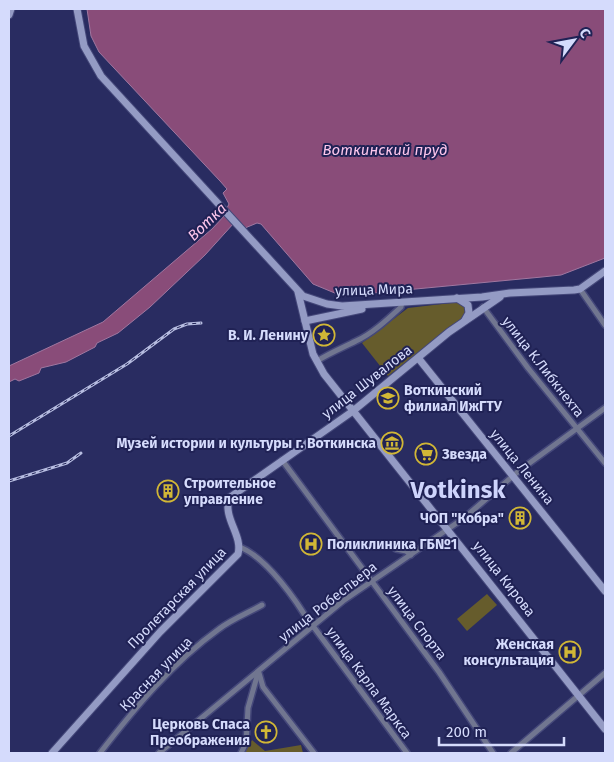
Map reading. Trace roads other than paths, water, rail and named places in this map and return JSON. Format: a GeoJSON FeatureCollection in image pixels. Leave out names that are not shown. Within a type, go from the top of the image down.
{"type":"FeatureCollection","features":[{"type":"Feature","properties":{"kind":"main road"},"geometry":{"type":"LineString","coordinates":[[9,15],[11,9]]}},
{"type":"Feature","properties":{"kind":"main road"},"geometry":{"type":"LineString","coordinates":[[77,9],[84,46],[96,69],[298,292]]}},
{"type":"Feature","properties":{"kind":"main road"},"geometry":{"type":"LineString","coordinates":[[580,289],[605,271]]}},
{"type":"Feature","properties":{"kind":"main road","name":"улица Мира"},"geometry":{"type":"LineString","coordinates":[[298,292],[312,300],[334,306],[580,289]]}},
{"type":"Feature","properties":{"kind":"main road","name":"улица Кирова"},"geometry":{"type":"LineString","coordinates":[[298,292],[316,361],[353,411],[605,728]]}},
{"type":"Feature","properties":{"kind":"main road","name":"улица Мира"},"geometry":{"type":"LineString","coordinates":[[464,321],[483,307],[510,293]]}},
{"type":"Feature","properties":{"kind":"main road"},"geometry":{"type":"LineString","coordinates":[[454,298],[468,305],[469,313],[464,321]]}},
{"type":"Feature","properties":{"kind":"main road"},"geometry":{"type":"LineString","coordinates":[[305,321],[384,304]]}},
{"type":"Feature","properties":{"kind":"main road","name":"улица Шувалова"},"geometry":{"type":"LineString","coordinates":[[282,460],[353,411],[464,321]]}},
{"type":"Feature","properties":{"kind":"main road","name":"улица Ленина"},"geometry":{"type":"LineString","coordinates":[[419,359],[605,591]]}},
{"type":"Feature","properties":{"kind":"main road","name":"Пролетарская улица"},"geometry":{"type":"LineString","coordinates":[[52,753],[160,632],[237,555],[240,547],[228,514],[229,498],[282,460]]}},
{"type":"Feature","properties":{"kind":"street"},"geometry":{"type":"LineString","coordinates":[[580,289],[605,325]]}},
{"type":"Feature","properties":{"kind":"street"},"geometry":{"type":"LineString","coordinates":[[316,361],[339,347],[357,341],[389,318],[401,307],[402,302]]}},
{"type":"Feature","properties":{"kind":"street","name":"улица К.Либкнехта"},"geometry":{"type":"LineString","coordinates":[[483,307],[528,368],[605,463]]}},
{"type":"Feature","properties":{"kind":"street","name":"улица Робеспьера"},"geometry":{"type":"LineString","coordinates":[[158,753],[259,672],[312,626],[372,581],[448,529],[513,476],[605,408]]}},
{"type":"Feature","properties":{"kind":"street","name":"улица Спорта"},"geometry":{"type":"LineString","coordinates":[[282,460],[439,672],[493,753]]}},
{"type":"Feature","properties":{"kind":"street","name":"улица Карла Маркса"},"geometry":{"type":"LineString","coordinates":[[240,547],[255,554],[284,587],[407,753]]}},
{"type":"Feature","properties":{"kind":"street"},"geometry":{"type":"LineString","coordinates":[[396,549],[406,551],[411,555]]}},
{"type":"Feature","properties":{"kind":"street","name":"Красная улица"},"geometry":{"type":"LineString","coordinates":[[100,753],[169,673],[190,653],[219,628],[262,605]]}},
{"type":"Feature","properties":{"kind":"street"},"geometry":{"type":"LineString","coordinates":[[241,753],[246,743],[248,708],[259,672]]}},
{"type":"Feature","properties":{"kind":"street"},"geometry":{"type":"LineString","coordinates":[[259,672],[263,687],[314,753]]}},
{"type":"Feature","properties":{"kind":"street"},"geometry":{"type":"LineString","coordinates":[[511,753],[605,673]]}},
{"type":"Feature","properties":{"kind":"water","name":"Воткинский пруд"},"geometry":{"type":"Polygon","coordinates":[[[87,9],[605,9],[605,258],[561,275],[342,296],[313,284],[261,224],[257,223],[245,228],[227,208],[229,204],[223,193],[227,189],[99,52],[91,36],[87,9]]]}},
{"type":"Feature","properties":{"kind":"water"},"geometry":{"type":"Polygon","coordinates":[[[226,214],[234,223],[205,255],[150,307],[118,333],[66,362],[41,368],[39,373],[19,381],[15,379],[9,382],[9,366],[103,322],[212,229],[226,214]]]}},
{"type":"Feature","properties":{"kind":"railway"},"geometry":{"type":"LineString","coordinates":[[9,436],[127,364],[174,329],[187,324],[201,323]]}},
{"type":"Feature","properties":{"kind":"railway"},"geometry":{"type":"LineString","coordinates":[[9,481],[67,463],[81,453]]}},
{"type":"Feature","properties":{"kind":"place","name":"В. И. Ленину"},"geometry":{"type":"Point","coordinates":[324,335]}},
{"type":"Feature","properties":{"kind":"place","name":"Воткинский филиал ИжГТУ"},"geometry":{"type":"Point","coordinates":[388,398]}},
{"type":"Feature","properties":{"kind":"place","name":"Музей истории и культуры г. Воткинска"},"geometry":{"type":"Point","coordinates":[392,443]}},
{"type":"Feature","properties":{"kind":"place","name":"Звезда"},"geometry":{"type":"Point","coordinates":[426,454]}},
{"type":"Feature","properties":{"kind":"place","name":"Строительное управление"},"geometry":{"type":"Point","coordinates":[168,491]}},
{"type":"Feature","properties":{"kind":"place","name":"ЧОП \"Кобра\""},"geometry":{"type":"Point","coordinates":[520,518]}},
{"type":"Feature","properties":{"kind":"place","name":"Поликлиника ГБ№1"},"geometry":{"type":"Point","coordinates":[311,544]}},
{"type":"Feature","properties":{"kind":"place","name":"Женская консультация"},"geometry":{"type":"Point","coordinates":[570,652]}},
{"type":"Feature","properties":{"kind":"place","name":"Церковь Спаса Преображения"},"geometry":{"type":"Point","coordinates":[266,732]}},
{"type":"Feature","properties":{"kind":"district","name":"Votkinsk"},"geometry":{"type":"Point","coordinates":[458,490]}},
{"type":"Feature","properties":{"kind":"water label","name":"Вотка"},"geometry":{"type":"Point","coordinates":[207,222]}}]}
